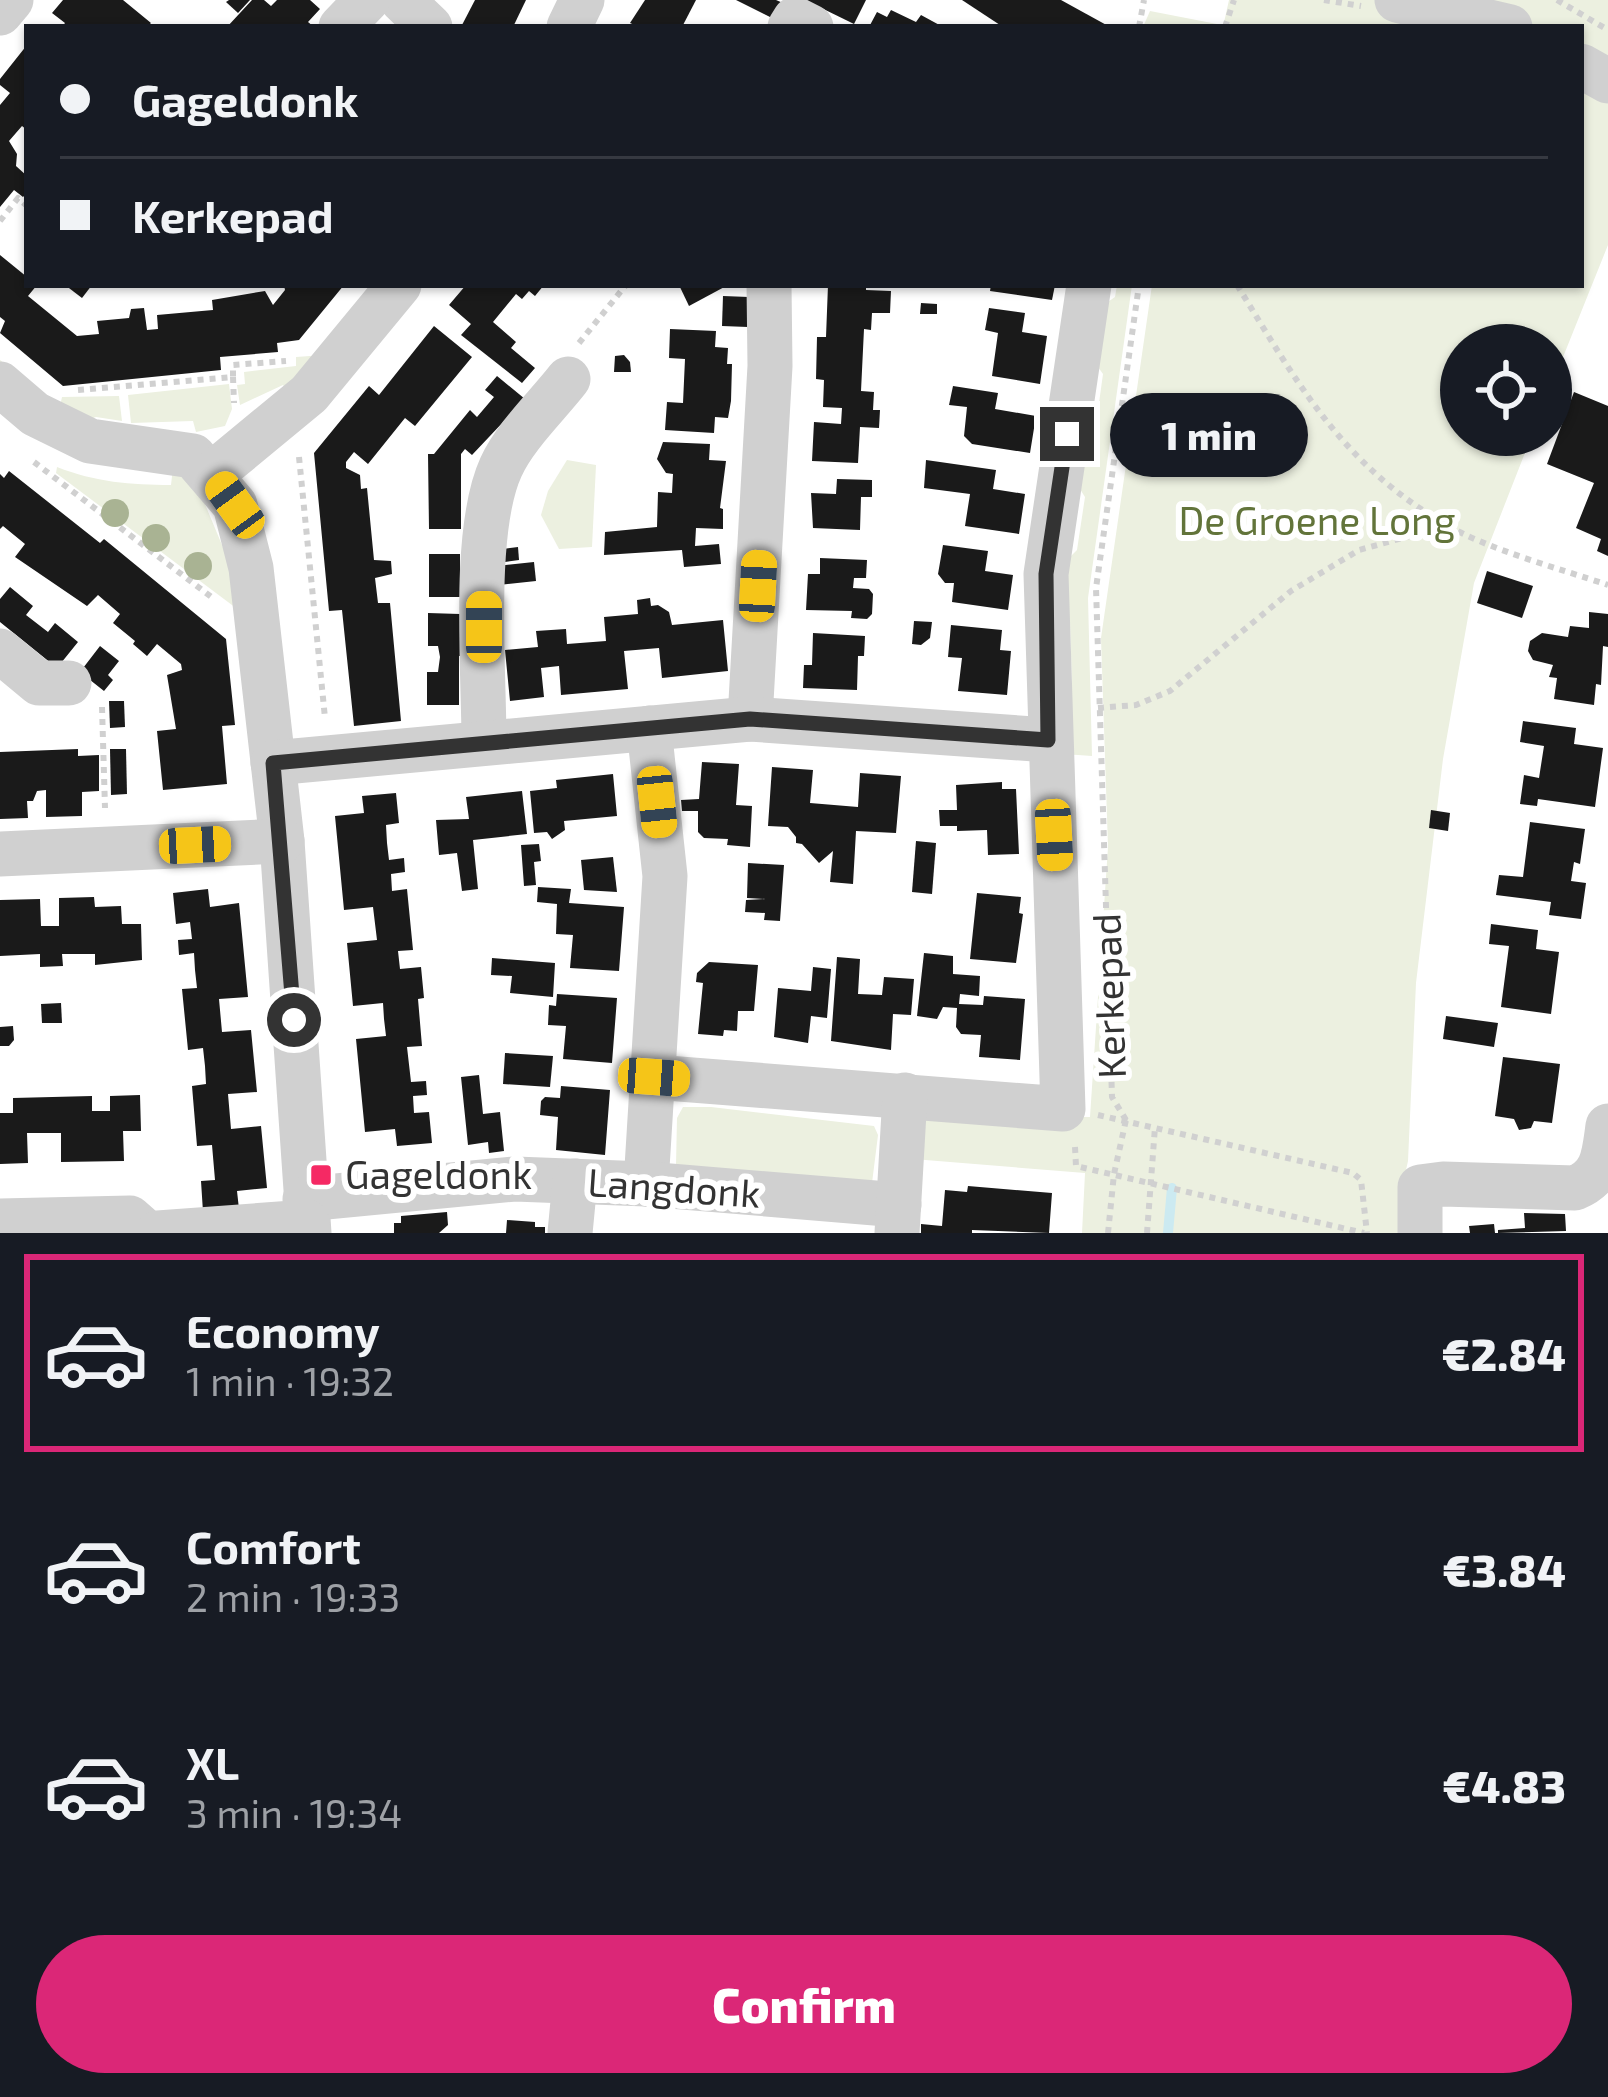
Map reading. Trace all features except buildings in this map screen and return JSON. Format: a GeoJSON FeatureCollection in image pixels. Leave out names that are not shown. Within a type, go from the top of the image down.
{"type":"FeatureCollection","features":[{"type":"Feature","properties":{"kind":"street"},"geometry":{"type":"LineString","coordinates":[[0,13],[10,0]]}},
{"type":"Feature","properties":{"kind":"street"},"geometry":{"type":"LineString","coordinates":[[344,24],[367,0]]}},
{"type":"Feature","properties":{"kind":"street"},"geometry":{"type":"LineString","coordinates":[[402,0],[427,24]]}},
{"type":"Feature","properties":{"kind":"street"},"geometry":{"type":"LineString","coordinates":[[1397,0],[1497,24]]}},
{"type":"Feature","properties":{"kind":"street"},"geometry":{"type":"LineString","coordinates":[[1469,0],[1505,24]]}},
{"type":"Feature","properties":{"kind":"street"},"geometry":{"type":"LineString","coordinates":[[212,474],[294,406],[397,288]]}},
{"type":"Feature","properties":{"kind":"street"},"geometry":{"type":"LineString","coordinates":[[750,719],[770,366],[769,288]]}},
{"type":"Feature","properties":{"kind":"street","name":"Kerkepad"},"geometry":{"type":"LineString","coordinates":[[905,1095],[1063,1109],[1046,574],[1089,288]]}},
{"type":"Feature","properties":{"kind":"street"},"geometry":{"type":"LineString","coordinates":[[484,742],[484,550],[491,495],[502,463],[568,379]]}},
{"type":"Feature","properties":{"kind":"street"},"geometry":{"type":"LineString","coordinates":[[0,384],[34,414],[90,441],[193,456],[235,505],[248,546],[282,841],[307,1218]]}},
{"type":"Feature","properties":{"kind":"street"},"geometry":{"type":"LineString","coordinates":[[0,651],[39,683],[69,683]]}},
{"type":"Feature","properties":{"kind":"street"},"geometry":{"type":"LineString","coordinates":[[273,763],[750,719],[1048,740]]}},
{"type":"Feature","properties":{"kind":"street"},"geometry":{"type":"LineString","coordinates":[[646,1184],[665,876],[649,728]]}},
{"type":"Feature","properties":{"kind":"street"},"geometry":{"type":"LineString","coordinates":[[0,854],[282,841]]}},
{"type":"Feature","properties":{"kind":"street"},"geometry":{"type":"LineString","coordinates":[[654,1077],[905,1095]]}},
{"type":"Feature","properties":{"kind":"street","name":"Langdonk"},"geometry":{"type":"LineString","coordinates":[[27,1207],[307,1218],[515,1178],[646,1184],[898,1219],[905,1095]]}},
{"type":"Feature","properties":{"kind":"street"},"geometry":{"type":"LineString","coordinates":[[1420,1233],[1420,1187],[1575,1187],[1592,1181],[1604,1162],[1607,1136]]}},
{"type":"Feature","properties":{"kind":"street"},"geometry":{"type":"LineString","coordinates":[[570,1233],[575,1180]]}},
{"type":"Feature","properties":{"kind":"path"},"geometry":{"type":"LineString","coordinates":[[0,221],[18,199],[24,204]]}},
{"type":"Feature","properties":{"kind":"path"},"geometry":{"type":"LineString","coordinates":[[568,379],[561,364],[624,288]]}},
{"type":"Feature","properties":{"kind":"path","name":"Kerkepad"},"geometry":{"type":"LineString","coordinates":[[1139,288],[1096,588],[1112,1097],[1126,1120],[1353,1173],[1361,1180],[1365,1233]]}},
{"type":"Feature","properties":{"kind":"path"},"geometry":{"type":"LineString","coordinates":[[1239,288],[1304,397],[1347,447],[1446,526],[1608,585]]}},
{"type":"Feature","properties":{"kind":"path"},"geometry":{"type":"LineString","coordinates":[[76,391],[233,376],[232,365],[288,361],[289,353],[327,347],[340,356]]}},
{"type":"Feature","properties":{"kind":"path"},"geometry":{"type":"LineString","coordinates":[[294,406],[328,757]]}},
{"type":"Feature","properties":{"kind":"path"},"geometry":{"type":"LineString","coordinates":[[116,524],[260,634]]}},
{"type":"Feature","properties":{"kind":"path"},"geometry":{"type":"LineString","coordinates":[[1098,708],[1136,705],[1170,692],[1291,591],[1359,550],[1446,526]]}},
{"type":"Feature","properties":{"kind":"path"},"geometry":{"type":"LineString","coordinates":[[69,683],[101,697],[107,849]]}},
{"type":"Feature","properties":{"kind":"path"},"geometry":{"type":"LineString","coordinates":[[1108,1233],[1126,1120]]}},
{"type":"Feature","properties":{"kind":"path"},"geometry":{"type":"LineString","coordinates":[[1148,1233],[1155,1127]]}},
{"type":"Feature","properties":{"kind":"path"},"geometry":{"type":"LineString","coordinates":[[1075,1129],[1076,1166],[1365,1233]]}},
{"type":"Feature","properties":{"kind":"green space","name":"De Groene Long"},"geometry":{"type":"Polygon","coordinates":[[[1229,0],[1608,0],[1608,245],[1572,335],[1572,324],[1440,324],[1440,456],[1524,456],[1474,583],[1443,759],[1416,983],[1408,1161],[1398,1206],[1401,1233],[1082,1233],[1085,1173],[913,1159],[921,1114],[1090,1117],[1108,847],[1101,638],[1152,288],[1584,288],[1584,24],[1224,24],[1229,0]]]}},
{"type":"Feature","properties":{"kind":"green space"},"geometry":{"type":"Polygon","coordinates":[[[1150,11],[1217,24],[1144,24],[1150,11]]]}},
{"type":"Feature","properties":{"kind":"green space"},"geometry":{"type":"Polygon","coordinates":[[[1116,288],[1132,288],[1088,598],[1092,756],[1064,754],[1062,698],[1072,685],[1070,622],[1058,608],[1065,562],[1077,550],[1085,497],[1075,481],[1081,446],[1094,439],[1103,374],[1093,360],[1102,306],[1115,297],[1116,288]]]}},
{"type":"Feature","properties":{"kind":"green space"},"geometry":{"type":"Polygon","coordinates":[[[324,355],[290,395],[283,385],[240,405],[237,385],[245,384],[244,372],[296,366],[296,357],[324,355]]]}},
{"type":"Feature","properties":{"kind":"green space"},"geometry":{"type":"Polygon","coordinates":[[[0,360],[60,406],[62,397],[119,396],[122,421],[96,417],[81,422],[0,365],[0,360]]]}},
{"type":"Feature","properties":{"kind":"green space"},"geometry":{"type":"Polygon","coordinates":[[[229,384],[232,409],[225,426],[196,432],[193,421],[131,423],[128,395],[229,384]]]}},
{"type":"Feature","properties":{"kind":"green space"},"geometry":{"type":"Polygon","coordinates":[[[567,460],[596,465],[592,547],[559,549],[541,515],[548,491],[567,460]]]}},
{"type":"Feature","properties":{"kind":"green space"},"geometry":{"type":"Polygon","coordinates":[[[57,467],[113,482],[171,485],[173,467],[202,497],[227,557],[240,611],[56,473],[57,467]]]}},
{"type":"Feature","properties":{"kind":"green space"},"geometry":{"type":"Polygon","coordinates":[[[683,1107],[874,1126],[878,1135],[872,1183],[676,1166],[677,1118],[683,1107]]]}},
{"type":"Feature","properties":{"kind":"waterway"},"geometry":{"type":"LineString","coordinates":[[1168,1233],[1172,1188]]}},
{"type":"Feature","properties":{"kind":"place","name":"Gageldonk"},"geometry":{"type":"Point","coordinates":[321,1175]}},
{"type":"Feature","properties":{"kind":"route"},"geometry":{"type":"LineString","coordinates":[[294,1020],[273,763],[750,719],[1048,740],[1046,574],[1067,434]]}}]}
